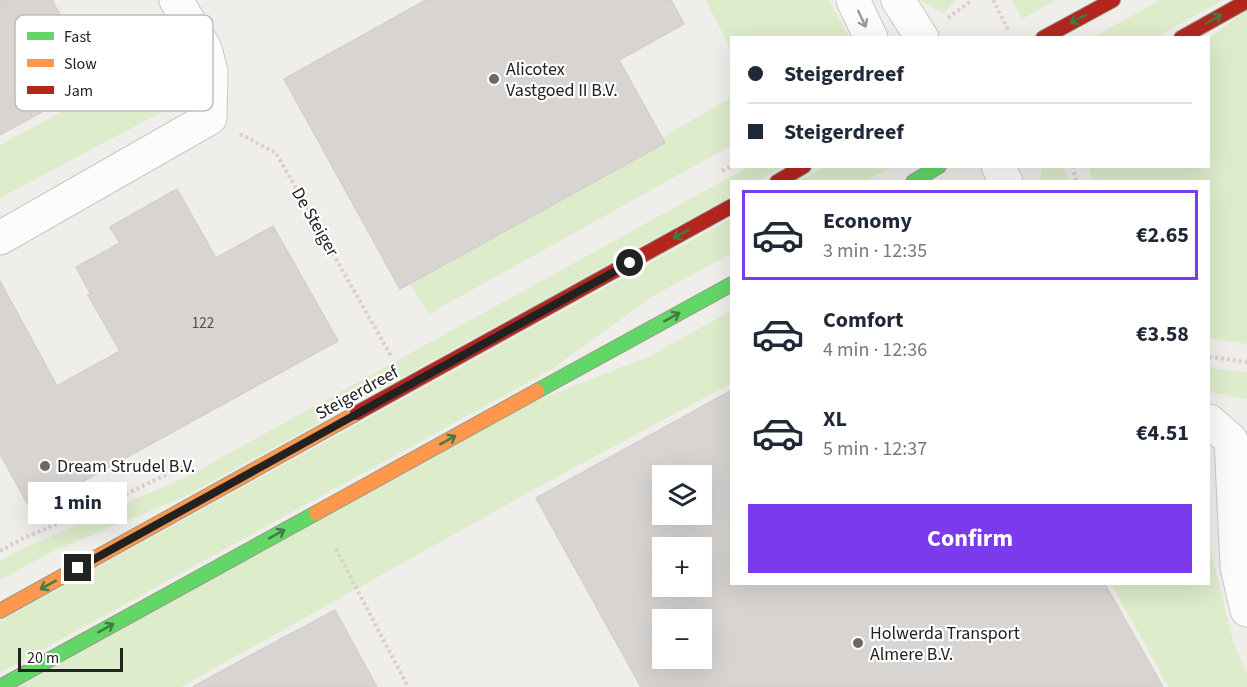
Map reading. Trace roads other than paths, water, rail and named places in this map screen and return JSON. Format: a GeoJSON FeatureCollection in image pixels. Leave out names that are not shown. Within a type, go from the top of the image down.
{"type":"FeatureCollection","features":[{"type":"Feature","properties":{"kind":"main road"},"geometry":{"type":"LineString","coordinates":[[1047,36],[1113,0]]}},
{"type":"Feature","properties":{"kind":"main road"},"geometry":{"type":"LineString","coordinates":[[1185,36],[1247,1]]}},
{"type":"Feature","properties":{"kind":"main road"},"geometry":{"type":"LineString","coordinates":[[780,180],[801,168]]}},
{"type":"Feature","properties":{"kind":"main road","name":"Steigerdreef"},"geometry":{"type":"LineString","coordinates":[[0,611],[730,207]]}},
{"type":"Feature","properties":{"kind":"main road"},"geometry":{"type":"LineString","coordinates":[[0,687],[730,285]]}},
{"type":"Feature","properties":{"kind":"street"},"geometry":{"type":"LineString","coordinates":[[176,0],[185,15]]}},
{"type":"Feature","properties":{"kind":"street"},"geometry":{"type":"LineString","coordinates":[[853,0],[870,36]]}},
{"type":"Feature","properties":{"kind":"street"},"geometry":{"type":"LineString","coordinates":[[898,0],[921,36]]}},
{"type":"Feature","properties":{"kind":"street"},"geometry":{"type":"LineString","coordinates":[[0,238],[210,118],[210,111]]}},
{"type":"Feature","properties":{"kind":"street"},"geometry":{"type":"LineString","coordinates":[[1224,434],[1237,567],[1247,610]]}},
{"type":"Feature","properties":{"kind":"place","name":"Alicotex Vastgoed II B.V."},"geometry":{"type":"Point","coordinates":[494,79]}},
{"type":"Feature","properties":{"kind":"place","name":"Dream Strudel B.V."},"geometry":{"type":"Point","coordinates":[45,466]}},
{"type":"Feature","properties":{"kind":"place","name":"Holwerda Transport Almere B.V."},"geometry":{"type":"Point","coordinates":[858,643]}}]}
